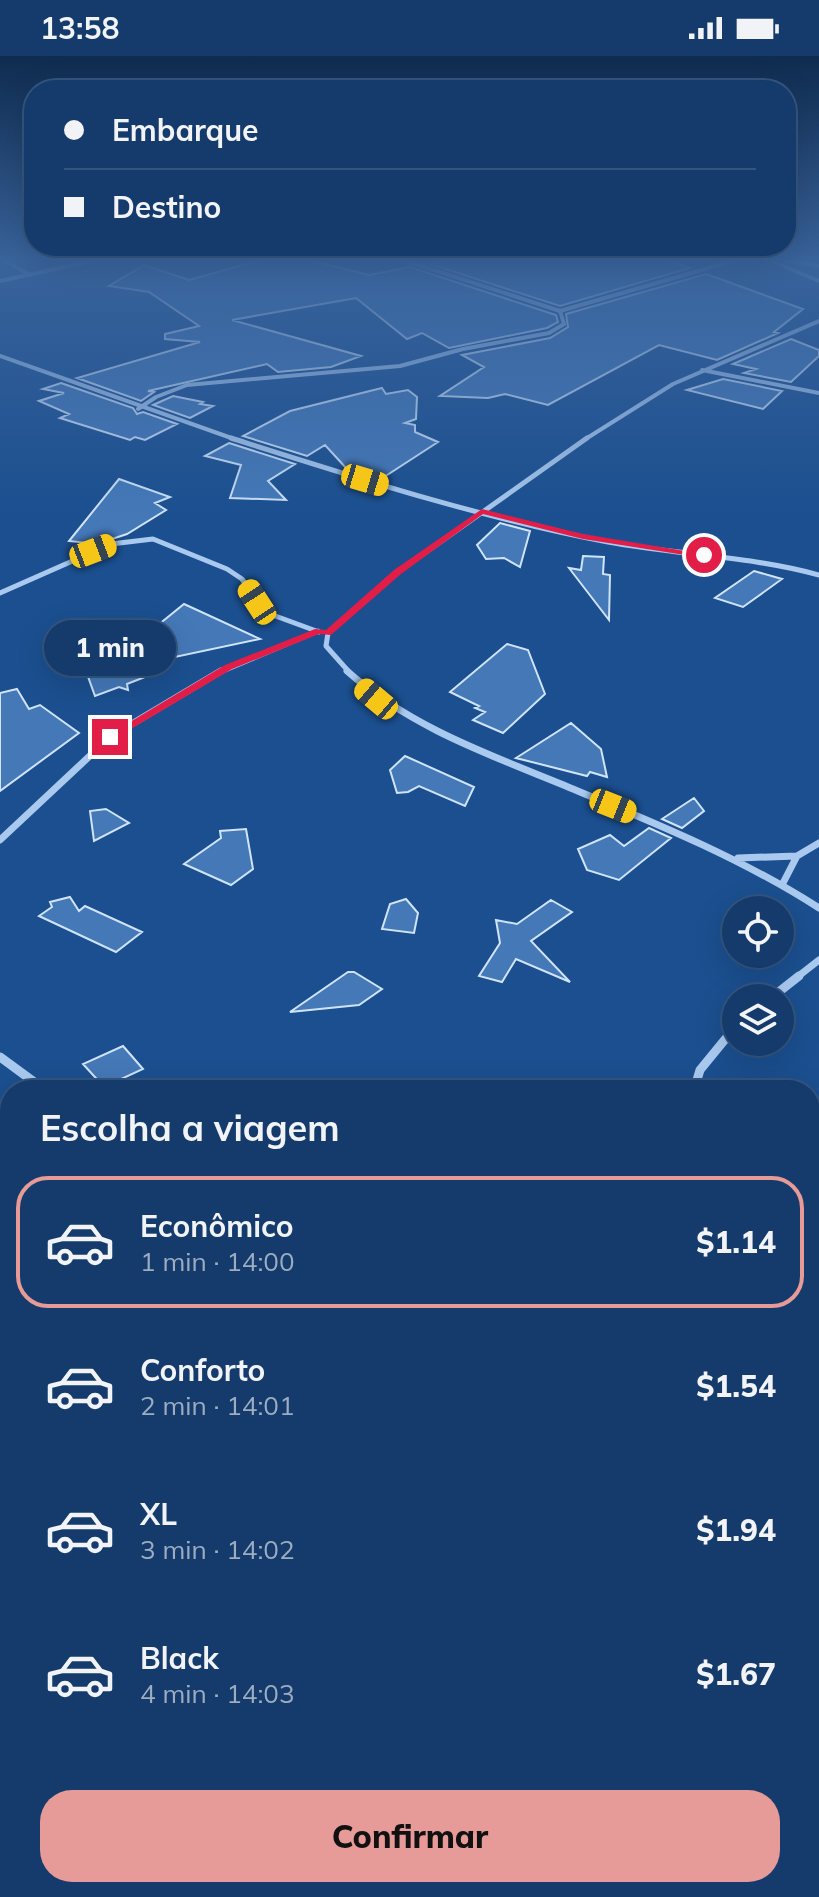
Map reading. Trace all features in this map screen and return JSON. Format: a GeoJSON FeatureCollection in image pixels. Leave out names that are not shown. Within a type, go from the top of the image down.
{"type":"FeatureCollection","features":[{"type":"Feature","properties":{"kind":"street"},"geometry":{"type":"LineString","coordinates":[[138,409],[156,397],[187,385],[400,366],[480,346]]}},
{"type":"Feature","properties":{"kind":"street"},"geometry":{"type":"LineString","coordinates":[[760,346],[673,384],[610,423],[482,511],[398,572],[328,633],[326,646],[341,666],[376,699],[400,714],[735,858],[819,908]]}},
{"type":"Feature","properties":{"kind":"street"},"geometry":{"type":"LineString","coordinates":[[0,356],[138,409],[395,489],[583,536],[690,554],[762,560],[819,575]]}},
{"type":"Feature","properties":{"kind":"street"},"geometry":{"type":"LineString","coordinates":[[702,370],[819,393]]}},
{"type":"Feature","properties":{"kind":"street"},"geometry":{"type":"LineString","coordinates":[[0,593],[111,544],[153,539],[227,569],[242,579],[261,607],[270,614],[328,633]]}},
{"type":"Feature","properties":{"kind":"street"},"geometry":{"type":"LineString","coordinates":[[0,840],[110,737],[228,667],[318,631]]}},
{"type":"Feature","properties":{"kind":"street"},"geometry":{"type":"LineString","coordinates":[[735,858],[797,856],[819,843]]}},
{"type":"Feature","properties":{"kind":"street"},"geometry":{"type":"LineString","coordinates":[[782,885],[797,856]]}},
{"type":"Feature","properties":{"kind":"street"},"geometry":{"type":"LineString","coordinates":[[789,984],[819,960]]}},
{"type":"Feature","properties":{"kind":"street"},"geometry":{"type":"LineString","coordinates":[[697,1080],[700,1070],[722,1043]]}},
{"type":"Feature","properties":{"kind":"street"},"geometry":{"type":"LineString","coordinates":[[0,1057],[31,1080]]}},
{"type":"Feature","properties":{"kind":"building"},"geometry":{"type":"Polygon","coordinates":[[[187,346],[325,346],[361,356],[331,367],[278,372],[267,364],[148,391],[154,392],[141,401],[77,378],[187,346]]]}},
{"type":"Feature","properties":{"kind":"building"},"geometry":{"type":"Polygon","coordinates":[[[509,346],[657,346],[548,405],[505,394],[488,398],[440,396],[484,367],[462,355],[509,346]]]}},
{"type":"Feature","properties":{"kind":"building"},"geometry":{"type":"Polygon","coordinates":[[[663,346],[749,346],[717,360],[663,346]]]}},
{"type":"Feature","properties":{"kind":"building"},"geometry":{"type":"Polygon","coordinates":[[[775,346],[809,346],[819,350],[819,356],[791,382],[744,373],[756,369],[733,364],[775,346]]]}},
{"type":"Feature","properties":{"kind":"building"},"geometry":{"type":"Polygon","coordinates":[[[723,379],[782,391],[763,409],[687,390],[723,379]]]}},
{"type":"Feature","properties":{"kind":"building"},"geometry":{"type":"Polygon","coordinates":[[[61,383],[133,408],[137,414],[143,412],[177,424],[145,440],[135,437],[130,440],[60,418],[69,414],[39,401],[64,393],[43,389],[61,383]]]}},
{"type":"Feature","properties":{"kind":"building"},"geometry":{"type":"Polygon","coordinates":[[[382,388],[386,394],[408,390],[417,397],[416,419],[405,423],[415,425],[415,432],[438,442],[381,479],[347,469],[325,445],[307,456],[243,436],[290,411],[382,388]]]}},
{"type":"Feature","properties":{"kind":"building"},"geometry":{"type":"Polygon","coordinates":[[[173,396],[213,406],[190,418],[153,405],[173,396]]]}},
{"type":"Feature","properties":{"kind":"building"},"geometry":{"type":"Polygon","coordinates":[[[229,443],[295,464],[268,481],[286,500],[230,498],[241,465],[205,456],[229,443]]]}},
{"type":"Feature","properties":{"kind":"building"},"geometry":{"type":"Polygon","coordinates":[[[119,479],[170,497],[155,503],[166,510],[127,534],[97,544],[69,541],[119,479]]]}},
{"type":"Feature","properties":{"kind":"building"},"geometry":{"type":"Polygon","coordinates":[[[500,523],[530,531],[520,567],[504,558],[486,559],[477,545],[500,523]]]}},
{"type":"Feature","properties":{"kind":"building"},"geometry":{"type":"Polygon","coordinates":[[[583,556],[604,557],[603,574],[610,575],[609,620],[569,568],[581,570],[583,556]]]}},
{"type":"Feature","properties":{"kind":"building"},"geometry":{"type":"Polygon","coordinates":[[[754,571],[782,579],[743,607],[715,598],[754,571]]]}},
{"type":"Feature","properties":{"kind":"building"},"geometry":{"type":"Polygon","coordinates":[[[184,604],[260,639],[175,657],[147,634],[184,604]]]}},
{"type":"Feature","properties":{"kind":"building"},"geometry":{"type":"Polygon","coordinates":[[[112,631],[121,665],[159,657],[163,670],[127,684],[128,690],[119,687],[95,696],[78,649],[112,631]]]}},
{"type":"Feature","properties":{"kind":"building"},"geometry":{"type":"Polygon","coordinates":[[[507,644],[528,650],[545,694],[503,733],[473,720],[485,712],[450,692],[507,644]]]}},
{"type":"Feature","properties":{"kind":"building"},"geometry":{"type":"Polygon","coordinates":[[[17,689],[29,709],[40,705],[79,733],[0,791],[0,693],[17,689]]]}},
{"type":"Feature","properties":{"kind":"building"},"geometry":{"type":"Polygon","coordinates":[[[571,723],[601,749],[607,777],[590,772],[587,776],[516,758],[571,723]]]}},
{"type":"Feature","properties":{"kind":"building"},"geometry":{"type":"Polygon","coordinates":[[[405,756],[474,787],[465,806],[419,786],[397,793],[390,770],[405,756]]]}},
{"type":"Feature","properties":{"kind":"building"},"geometry":{"type":"Polygon","coordinates":[[[694,798],[704,811],[682,828],[662,819],[694,798]]]}},
{"type":"Feature","properties":{"kind":"building"},"geometry":{"type":"Polygon","coordinates":[[[106,809],[129,823],[94,841],[90,811],[106,809]]]}},
{"type":"Feature","properties":{"kind":"building"},"geometry":{"type":"Polygon","coordinates":[[[649,828],[671,838],[619,880],[587,870],[578,849],[610,835],[624,846],[649,828]]]}},
{"type":"Feature","properties":{"kind":"building"},"geometry":{"type":"Polygon","coordinates":[[[246,829],[253,869],[231,885],[184,864],[221,838],[220,831],[246,829]]]}},
{"type":"Feature","properties":{"kind":"building"},"geometry":{"type":"Polygon","coordinates":[[[70,897],[79,911],[85,906],[142,932],[116,952],[39,916],[52,907],[50,902],[70,897]]]}},
{"type":"Feature","properties":{"kind":"building"},"geometry":{"type":"Polygon","coordinates":[[[406,899],[418,913],[414,933],[382,929],[390,904],[406,899]]]}},
{"type":"Feature","properties":{"kind":"building"},"geometry":{"type":"Polygon","coordinates":[[[551,900],[572,912],[531,941],[570,982],[516,959],[502,982],[479,976],[500,943],[496,920],[517,924],[551,900]]]}},
{"type":"Feature","properties":{"kind":"building"},"geometry":{"type":"Polygon","coordinates":[[[348,972],[354,972],[382,989],[359,1005],[290,1012],[348,972]]]}},
{"type":"Feature","properties":{"kind":"building"},"geometry":{"type":"Polygon","coordinates":[[[123,1046],[143,1069],[119,1080],[98,1080],[83,1064],[123,1046]]]}},
{"type":"Feature","properties":{"kind":"route"},"geometry":{"type":"LineString","coordinates":[[110,737],[228,667],[318,631],[328,633],[346,614],[398,572],[482,511],[583,536],[704,555]]}}]}
